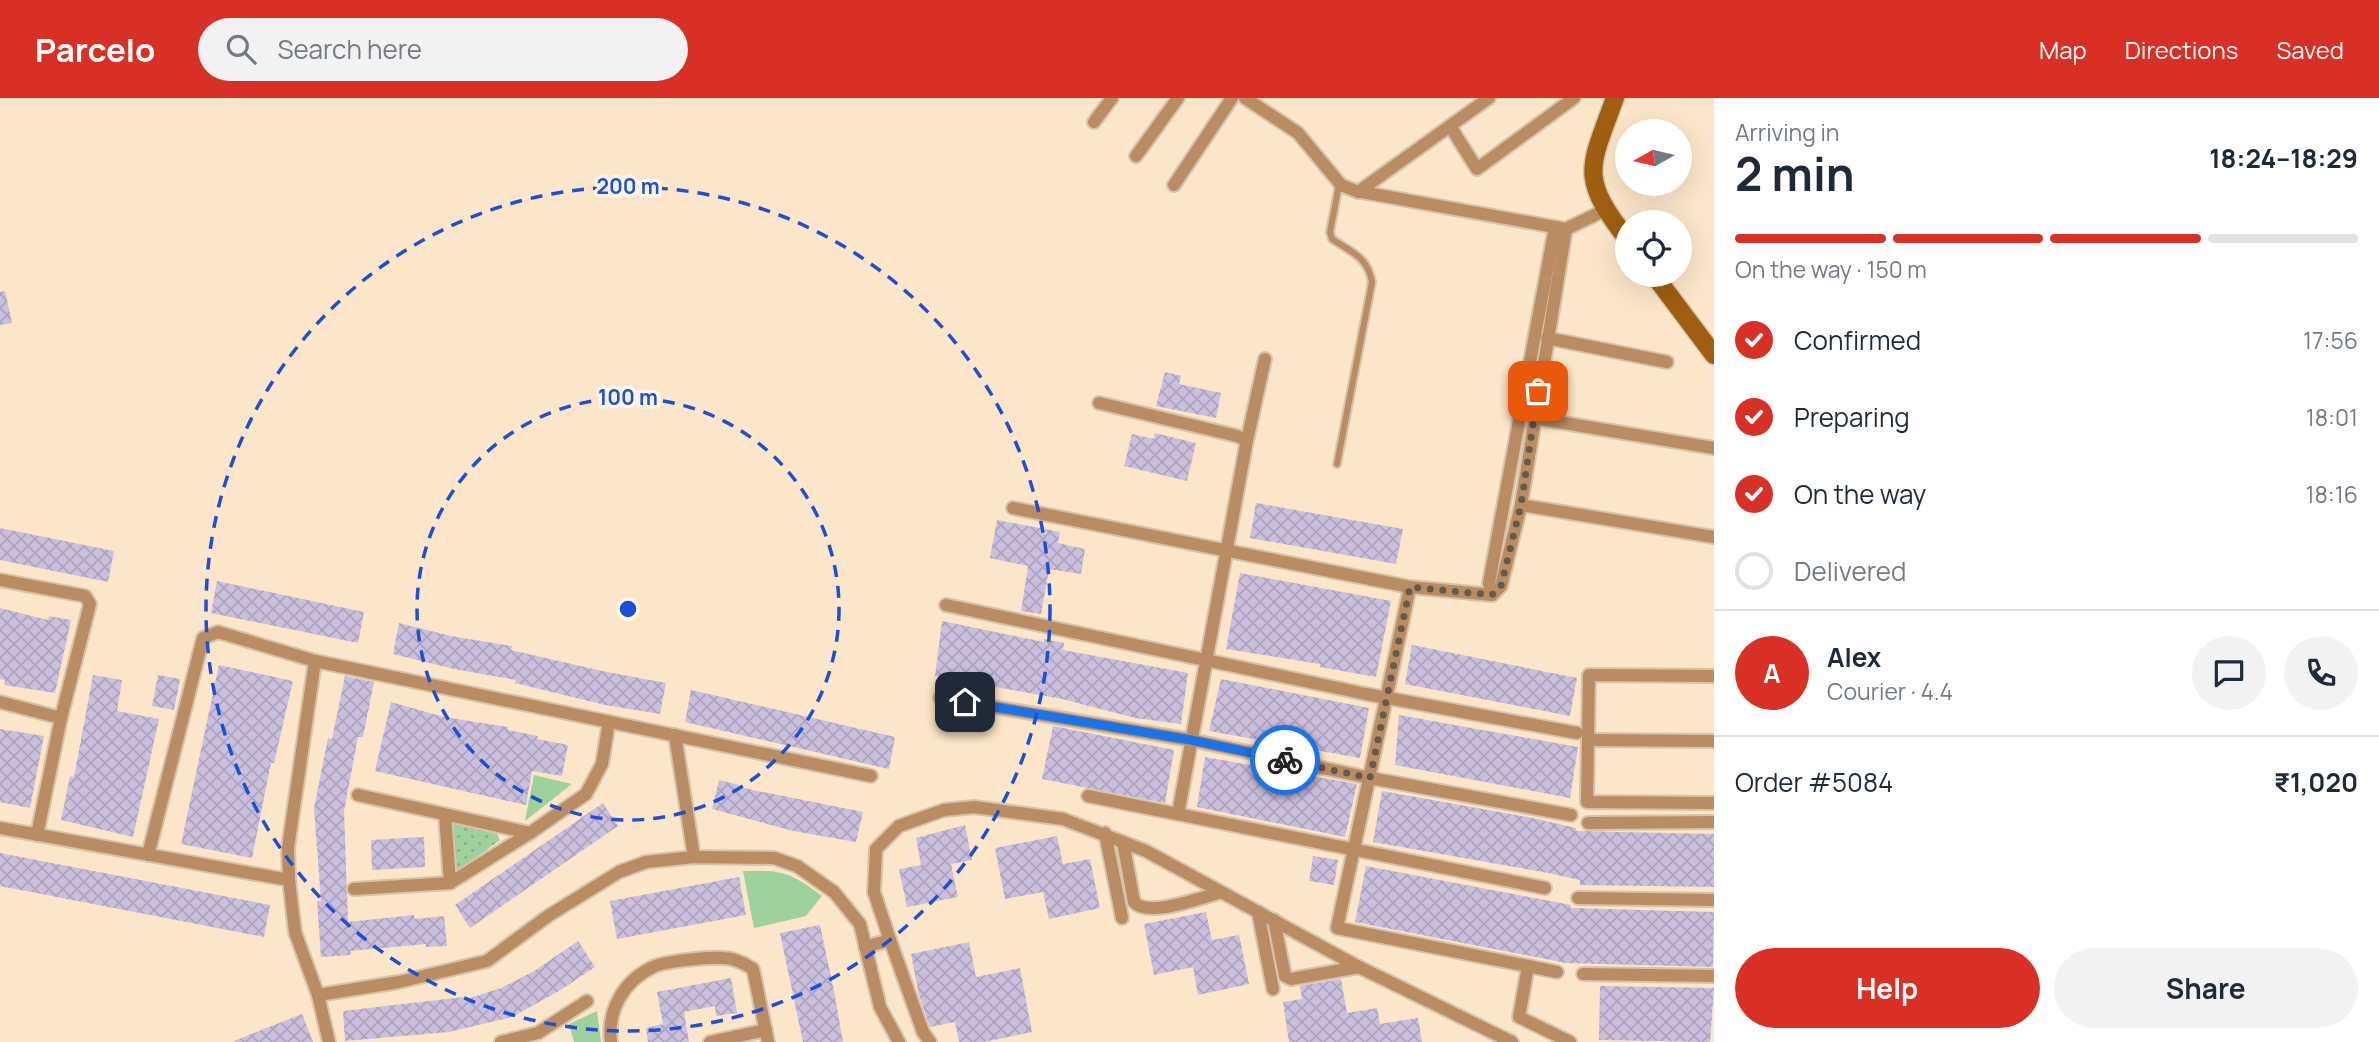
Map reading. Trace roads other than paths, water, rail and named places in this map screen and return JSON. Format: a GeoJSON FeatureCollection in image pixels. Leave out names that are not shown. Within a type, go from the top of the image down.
{"type":"FeatureCollection","features":[{"type":"Feature","properties":{"kind":"street"},"geometry":{"type":"LineString","coordinates":[[1094,122],[1112,98]]}},
{"type":"Feature","properties":{"kind":"street"},"geometry":{"type":"LineString","coordinates":[[1136,156],[1178,98]]}},
{"type":"Feature","properties":{"kind":"street"},"geometry":{"type":"LineString","coordinates":[[1174,185],[1232,98]]}},
{"type":"Feature","properties":{"kind":"street"},"geometry":{"type":"LineString","coordinates":[[1245,98],[1298,133],[1340,183],[1358,191],[1560,228],[1605,210]]}},
{"type":"Feature","properties":{"kind":"street"},"geometry":{"type":"LineString","coordinates":[[1358,191],[1489,98]]}},
{"type":"Feature","properties":{"kind":"street"},"geometry":{"type":"LineString","coordinates":[[1450,126],[1477,169],[1574,98]]}},
{"type":"Feature","properties":{"kind":"street"},"geometry":{"type":"LineString","coordinates":[[1615,98],[1591,164],[1594,191],[1615,223]]}},
{"type":"Feature","properties":{"kind":"street"},"geometry":{"type":"LineString","coordinates":[[1492,595],[1501,586],[1521,505],[1547,338],[1560,228]]}},
{"type":"Feature","properties":{"kind":"street"},"geometry":{"type":"LineString","coordinates":[[1492,595],[1489,583],[1560,228]]}},
{"type":"Feature","properties":{"kind":"street"},"geometry":{"type":"LineString","coordinates":[[1663,287],[1714,355]]}},
{"type":"Feature","properties":{"kind":"street"},"geometry":{"type":"LineString","coordinates":[[1547,338],[1667,362]]}},
{"type":"Feature","properties":{"kind":"street"},"geometry":{"type":"LineString","coordinates":[[1178,814],[1246,445],[1265,359]]}},
{"type":"Feature","properties":{"kind":"street"},"geometry":{"type":"LineString","coordinates":[[1099,404],[1237,436],[1244,439],[1246,445]]}},
{"type":"Feature","properties":{"kind":"street"},"geometry":{"type":"LineString","coordinates":[[1534,418],[1714,448]]}},
{"type":"Feature","properties":{"kind":"street"},"geometry":{"type":"LineString","coordinates":[[1521,505],[1714,537]]}},
{"type":"Feature","properties":{"kind":"street"},"geometry":{"type":"LineString","coordinates":[[1013,508],[1410,587],[1492,595]]}},
{"type":"Feature","properties":{"kind":"street"},"geometry":{"type":"LineString","coordinates":[[0,580],[89,599],[37,835]]}},
{"type":"Feature","properties":{"kind":"street"},"geometry":{"type":"LineString","coordinates":[[1410,587],[1337,928],[1557,972]]}},
{"type":"Feature","properties":{"kind":"street"},"geometry":{"type":"LineString","coordinates":[[946,605],[1583,737],[1714,741]]}},
{"type":"Feature","properties":{"kind":"street"},"geometry":{"type":"LineString","coordinates":[[148,855],[203,638],[218,632],[315,661],[871,776]]}},
{"type":"Feature","properties":{"kind":"street"},"geometry":{"type":"LineString","coordinates":[[315,661],[288,848],[289,880],[295,932],[318,995],[329,1042]]}},
{"type":"Feature","properties":{"kind":"street"},"geometry":{"type":"LineString","coordinates":[[1714,676],[1589,675],[1583,737],[1587,802],[1714,803]]}},
{"type":"Feature","properties":{"kind":"street"},"geometry":{"type":"LineString","coordinates":[[940,698],[1191,740],[1370,778],[1571,815]]}},
{"type":"Feature","properties":{"kind":"street"},"geometry":{"type":"LineString","coordinates":[[0,702],[61,718]]}},
{"type":"Feature","properties":{"kind":"street"},"geometry":{"type":"LineString","coordinates":[[354,890],[450,883],[530,834],[586,794],[602,764],[609,722]]}},
{"type":"Feature","properties":{"kind":"street"},"geometry":{"type":"LineString","coordinates":[[675,735],[694,857]]}},
{"type":"Feature","properties":{"kind":"street"},"geometry":{"type":"LineString","coordinates":[[358,795],[530,834]]}},
{"type":"Feature","properties":{"kind":"street"},"geometry":{"type":"LineString","coordinates":[[1088,796],[1545,888]]}},
{"type":"Feature","properties":{"kind":"street"},"geometry":{"type":"LineString","coordinates":[[930,1042],[923,1032],[874,892],[876,849],[899,826],[944,810],[974,807],[1062,819],[1105,833],[1146,851],[1359,967],[1512,1042]]}},
{"type":"Feature","properties":{"kind":"street"},"geometry":{"type":"LineString","coordinates":[[446,815],[450,883]]}},
{"type":"Feature","properties":{"kind":"street"},"geometry":{"type":"LineString","coordinates":[[1588,823],[1714,822]]}},
{"type":"Feature","properties":{"kind":"street"},"geometry":{"type":"LineString","coordinates":[[0,828],[289,880]]}},
{"type":"Feature","properties":{"kind":"street"},"geometry":{"type":"LineString","coordinates":[[1105,833],[1122,918]]}},
{"type":"Feature","properties":{"kind":"street"},"geometry":{"type":"LineString","coordinates":[[1123,842],[1134,902],[1138,906],[1154,909],[1219,893]]}},
{"type":"Feature","properties":{"kind":"street"},"geometry":{"type":"LineString","coordinates":[[318,995],[399,982],[487,961],[548,916],[620,872],[646,862],[694,857],[774,858],[797,866],[834,892],[860,924],[880,1007],[899,1042]]}},
{"type":"Feature","properties":{"kind":"street"},"geometry":{"type":"LineString","coordinates":[[1578,898],[1714,900]]}},
{"type":"Feature","properties":{"kind":"street"},"geometry":{"type":"LineString","coordinates":[[1258,912],[1273,989]]}},
{"type":"Feature","properties":{"kind":"street"},"geometry":{"type":"LineString","coordinates":[[860,924],[883,919]]}},
{"type":"Feature","properties":{"kind":"street"},"geometry":{"type":"LineString","coordinates":[[1274,920],[1285,976],[1291,979],[1359,967]]}},
{"type":"Feature","properties":{"kind":"street"},"geometry":{"type":"LineString","coordinates":[[864,947],[890,940]]}},
{"type":"Feature","properties":{"kind":"street"},"geometry":{"type":"LineString","coordinates":[[611,1042],[608,1022],[615,1003],[653,966],[724,957],[753,968],[763,1006],[767,1036],[710,1042]]}},
{"type":"Feature","properties":{"kind":"street"},"geometry":{"type":"LineString","coordinates":[[1528,966],[1519,1017],[1570,1042]]}},
{"type":"Feature","properties":{"kind":"street"},"geometry":{"type":"LineString","coordinates":[[1583,974],[1714,976]]}},
{"type":"Feature","properties":{"kind":"street"},"geometry":{"type":"LineString","coordinates":[[501,1042],[538,1033],[587,1001]]}},
{"type":"Feature","properties":{"kind":"street"},"geometry":{"type":"LineString","coordinates":[[1482,1026],[1485,1042]]}},
{"type":"Feature","properties":{"kind":"lane"},"geometry":{"type":"LineString","coordinates":[[1337,464],[1372,282],[1370,270],[1363,259],[1332,239],[1330,232],[1340,183]]}}]}
